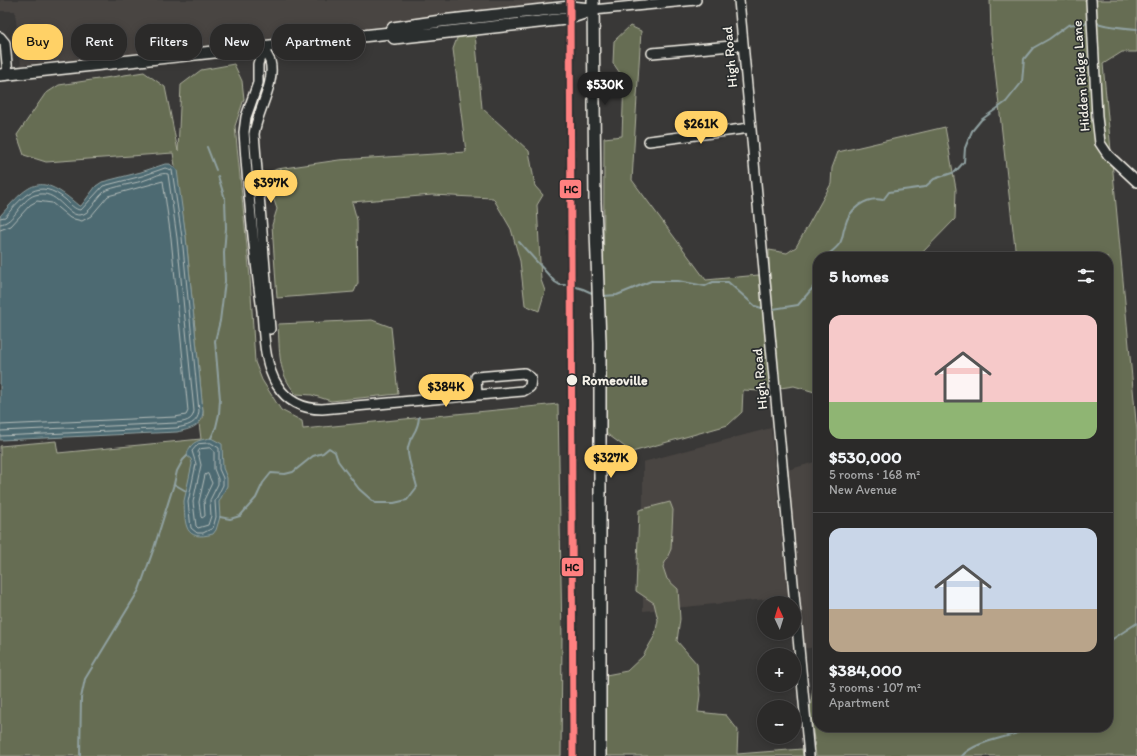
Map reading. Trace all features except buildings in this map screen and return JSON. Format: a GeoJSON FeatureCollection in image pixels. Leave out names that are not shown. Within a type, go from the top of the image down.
{"type":"FeatureCollection","features":[{"type":"Feature","properties":{"kind":"main road"},"geometry":{"type":"LineString","coordinates":[[264,48],[390,33],[394,38],[566,19],[593,5],[594,202],[600,343],[600,756]]}},
{"type":"Feature","properties":{"kind":"main road"},"geometry":{"type":"LineString","coordinates":[[4,75],[210,54]]}},
{"type":"Feature","properties":{"kind":"street"},"geometry":{"type":"LineString","coordinates":[[593,5],[696,0]]}},
{"type":"Feature","properties":{"kind":"street","name":"High Road"},"geometry":{"type":"LineString","coordinates":[[738,0],[809,756]]}},
{"type":"Feature","properties":{"kind":"street","name":"Hidden Ridge Lane"},"geometry":{"type":"LineString","coordinates":[[1091,0],[1096,117],[1100,143],[1108,155],[1137,182]]}},
{"type":"Feature","properties":{"kind":"street"},"geometry":{"type":"LineString","coordinates":[[0,37],[5,43],[4,75]]}},
{"type":"Feature","properties":{"kind":"street"},"geometry":{"type":"LineString","coordinates":[[652,53],[743,45]]}},
{"type":"Feature","properties":{"kind":"street"},"geometry":{"type":"LineString","coordinates":[[259,60],[258,83],[246,117],[244,132],[253,242],[268,360],[275,383],[283,394],[300,405],[315,409],[523,392],[530,387],[531,378],[524,373],[476,377],[477,395]]}},
{"type":"Feature","properties":{"kind":"street"},"geometry":{"type":"LineString","coordinates":[[649,141],[750,128]]}},
{"type":"Feature","properties":{"kind":"shaded area"},"geometry":{"type":"Polygon","coordinates":[[[0,0],[552,0],[552,5],[453,16],[365,28],[365,24],[272,24],[272,38],[264,39],[264,24],[210,24],[210,45],[202,46],[202,24],[135,24],[135,53],[127,54],[127,24],[71,24],[71,60],[21,65],[20,60],[63,60],[63,24],[16,24],[15,11],[0,11],[0,0]]]}},
{"type":"Feature","properties":{"kind":"shaded area"},"geometry":{"type":"Polygon","coordinates":[[[771,428],[788,596],[757,596],[757,600],[643,611],[643,462],[771,428]]]}},
{"type":"Feature","properties":{"kind":"shaded area"},"geometry":{"type":"Polygon","coordinates":[[[813,462],[813,648],[798,648],[797,640],[801,640],[801,596],[793,596],[781,472],[813,462]]]}},
{"type":"Feature","properties":{"kind":"green space"},"geometry":{"type":"Polygon","coordinates":[[[990,0],[1137,0],[1137,52],[1122,52],[1103,64],[1137,432],[1137,756],[816,756],[813,732],[1113,732],[1113,252],[1015,252],[991,34],[990,0]]]}},
{"type":"Feature","properties":{"kind":"green space"},"geometry":{"type":"Polygon","coordinates":[[[630,26],[641,31],[632,180],[706,280],[769,274],[769,250],[787,253],[796,247],[831,184],[832,168],[838,152],[945,127],[956,189],[955,219],[923,252],[813,252],[813,392],[794,386],[760,391],[743,390],[742,412],[728,425],[632,452],[603,431],[604,138],[622,136],[624,79],[613,63],[614,41],[630,26]]]}},
{"type":"Feature","properties":{"kind":"green space"},"geometry":{"type":"Polygon","coordinates":[[[475,34],[482,108],[529,151],[535,186],[543,195],[537,205],[541,280],[545,291],[539,311],[525,305],[520,261],[511,229],[493,198],[432,195],[352,202],[357,220],[358,283],[354,292],[277,298],[272,225],[277,209],[265,174],[277,169],[339,160],[466,152],[453,49],[457,38],[475,34]]]}},
{"type":"Feature","properties":{"kind":"green space"},"geometry":{"type":"Polygon","coordinates":[[[234,64],[242,81],[244,99],[235,126],[250,277],[255,362],[262,380],[281,410],[302,421],[303,429],[558,404],[562,639],[561,756],[0,756],[0,446],[56,441],[58,453],[201,439],[199,423],[203,418],[186,237],[173,153],[46,162],[24,155],[17,135],[45,94],[59,85],[144,72],[165,87],[178,151],[181,85],[201,70],[234,64]]]}},
{"type":"Feature","properties":{"kind":"green space"},"geometry":{"type":"Polygon","coordinates":[[[372,320],[391,327],[398,394],[331,401],[312,395],[296,394],[285,378],[282,370],[278,324],[372,320]]]}},
{"type":"Feature","properties":{"kind":"green space"},"geometry":{"type":"Polygon","coordinates":[[[670,502],[673,510],[671,549],[663,567],[667,579],[678,589],[680,619],[677,641],[697,664],[700,695],[698,712],[726,715],[738,730],[737,754],[802,749],[803,756],[606,756],[606,675],[627,671],[643,656],[655,635],[658,620],[654,603],[636,591],[639,510],[670,502]]]}},
{"type":"Feature","properties":{"kind":"green space"},"geometry":{"type":"Polygon","coordinates":[[[813,689],[813,732],[810,708],[813,689]]]}},
{"type":"Feature","properties":{"kind":"water"},"geometry":{"type":"Polygon","coordinates":[[[165,164],[170,164],[177,170],[186,237],[203,411],[200,421],[191,428],[177,432],[0,440],[0,216],[28,188],[36,185],[45,185],[55,188],[81,206],[96,186],[102,182],[165,164]]]}},
{"type":"Feature","properties":{"kind":"water"},"geometry":{"type":"Polygon","coordinates":[[[211,438],[222,444],[223,468],[227,478],[227,486],[219,502],[220,517],[216,530],[213,534],[196,536],[188,530],[185,517],[184,501],[192,464],[191,459],[187,456],[188,451],[195,442],[211,438]]]}},
{"type":"Feature","properties":{"kind":"waterway"},"geometry":{"type":"LineString","coordinates":[[831,252],[840,243],[847,220],[850,214],[859,205],[870,200],[883,200],[889,192],[925,187],[934,179],[955,172],[964,162],[965,148],[972,131],[981,120],[1006,102],[1022,82],[1024,59],[1033,48],[1049,39],[1068,25],[1090,22]]}},
{"type":"Feature","properties":{"kind":"waterway"},"geometry":{"type":"LineString","coordinates":[[1097,23],[1137,29]]}},
{"type":"Feature","properties":{"kind":"waterway"},"geometry":{"type":"LineString","coordinates":[[207,147],[216,170]]}},
{"type":"Feature","properties":{"kind":"waterway"},"geometry":{"type":"LineString","coordinates":[[211,438],[216,427],[219,414],[220,399],[215,341],[220,321],[225,281],[225,199],[218,176]]}},
{"type":"Feature","properties":{"kind":"waterway"},"geometry":{"type":"LineString","coordinates":[[519,242],[555,282],[560,285],[565,285]]}},
{"type":"Feature","properties":{"kind":"waterway"},"geometry":{"type":"LineString","coordinates":[[603,296],[617,295],[651,281],[678,281],[705,286],[713,282],[728,282],[755,306],[765,309]]}},
{"type":"Feature","properties":{"kind":"waterway"},"geometry":{"type":"LineString","coordinates":[[573,286],[594,294]]}},
{"type":"Feature","properties":{"kind":"waterway"},"geometry":{"type":"LineString","coordinates":[[773,309],[798,305],[813,288]]}},
{"type":"Feature","properties":{"kind":"waterway"},"geometry":{"type":"LineString","coordinates":[[220,517],[230,519],[240,516],[256,498],[263,483],[271,473],[285,474],[293,472],[313,456],[323,453],[329,448],[335,452],[338,461],[359,489],[375,503],[394,503],[407,500],[417,487],[409,461],[408,447],[417,426],[419,417]]}},
{"type":"Feature","properties":{"kind":"waterway"},"geometry":{"type":"LineString","coordinates":[[80,756],[81,698],[85,679],[139,590],[154,548],[177,471],[187,456]]}},
{"type":"Feature","properties":{"kind":"waterway"},"geometry":{"type":"LineString","coordinates":[[174,484],[186,491]]}},
{"type":"Feature","properties":{"kind":"waterway"},"geometry":{"type":"LineString","coordinates":[[1113,639],[1137,623]]}},
{"type":"Feature","properties":{"kind":"waterway"},"geometry":{"type":"LineString","coordinates":[[962,756],[968,750],[976,746],[1020,732]]}},
{"type":"Feature","properties":{"kind":"transit line","name":"HC"},"geometry":{"type":"LineString","coordinates":[[570,0],[573,756]]}},
{"type":"Feature","properties":{"kind":"place","name":"Romeoville"},"geometry":{"type":"Point","coordinates":[572,380]}}]}
